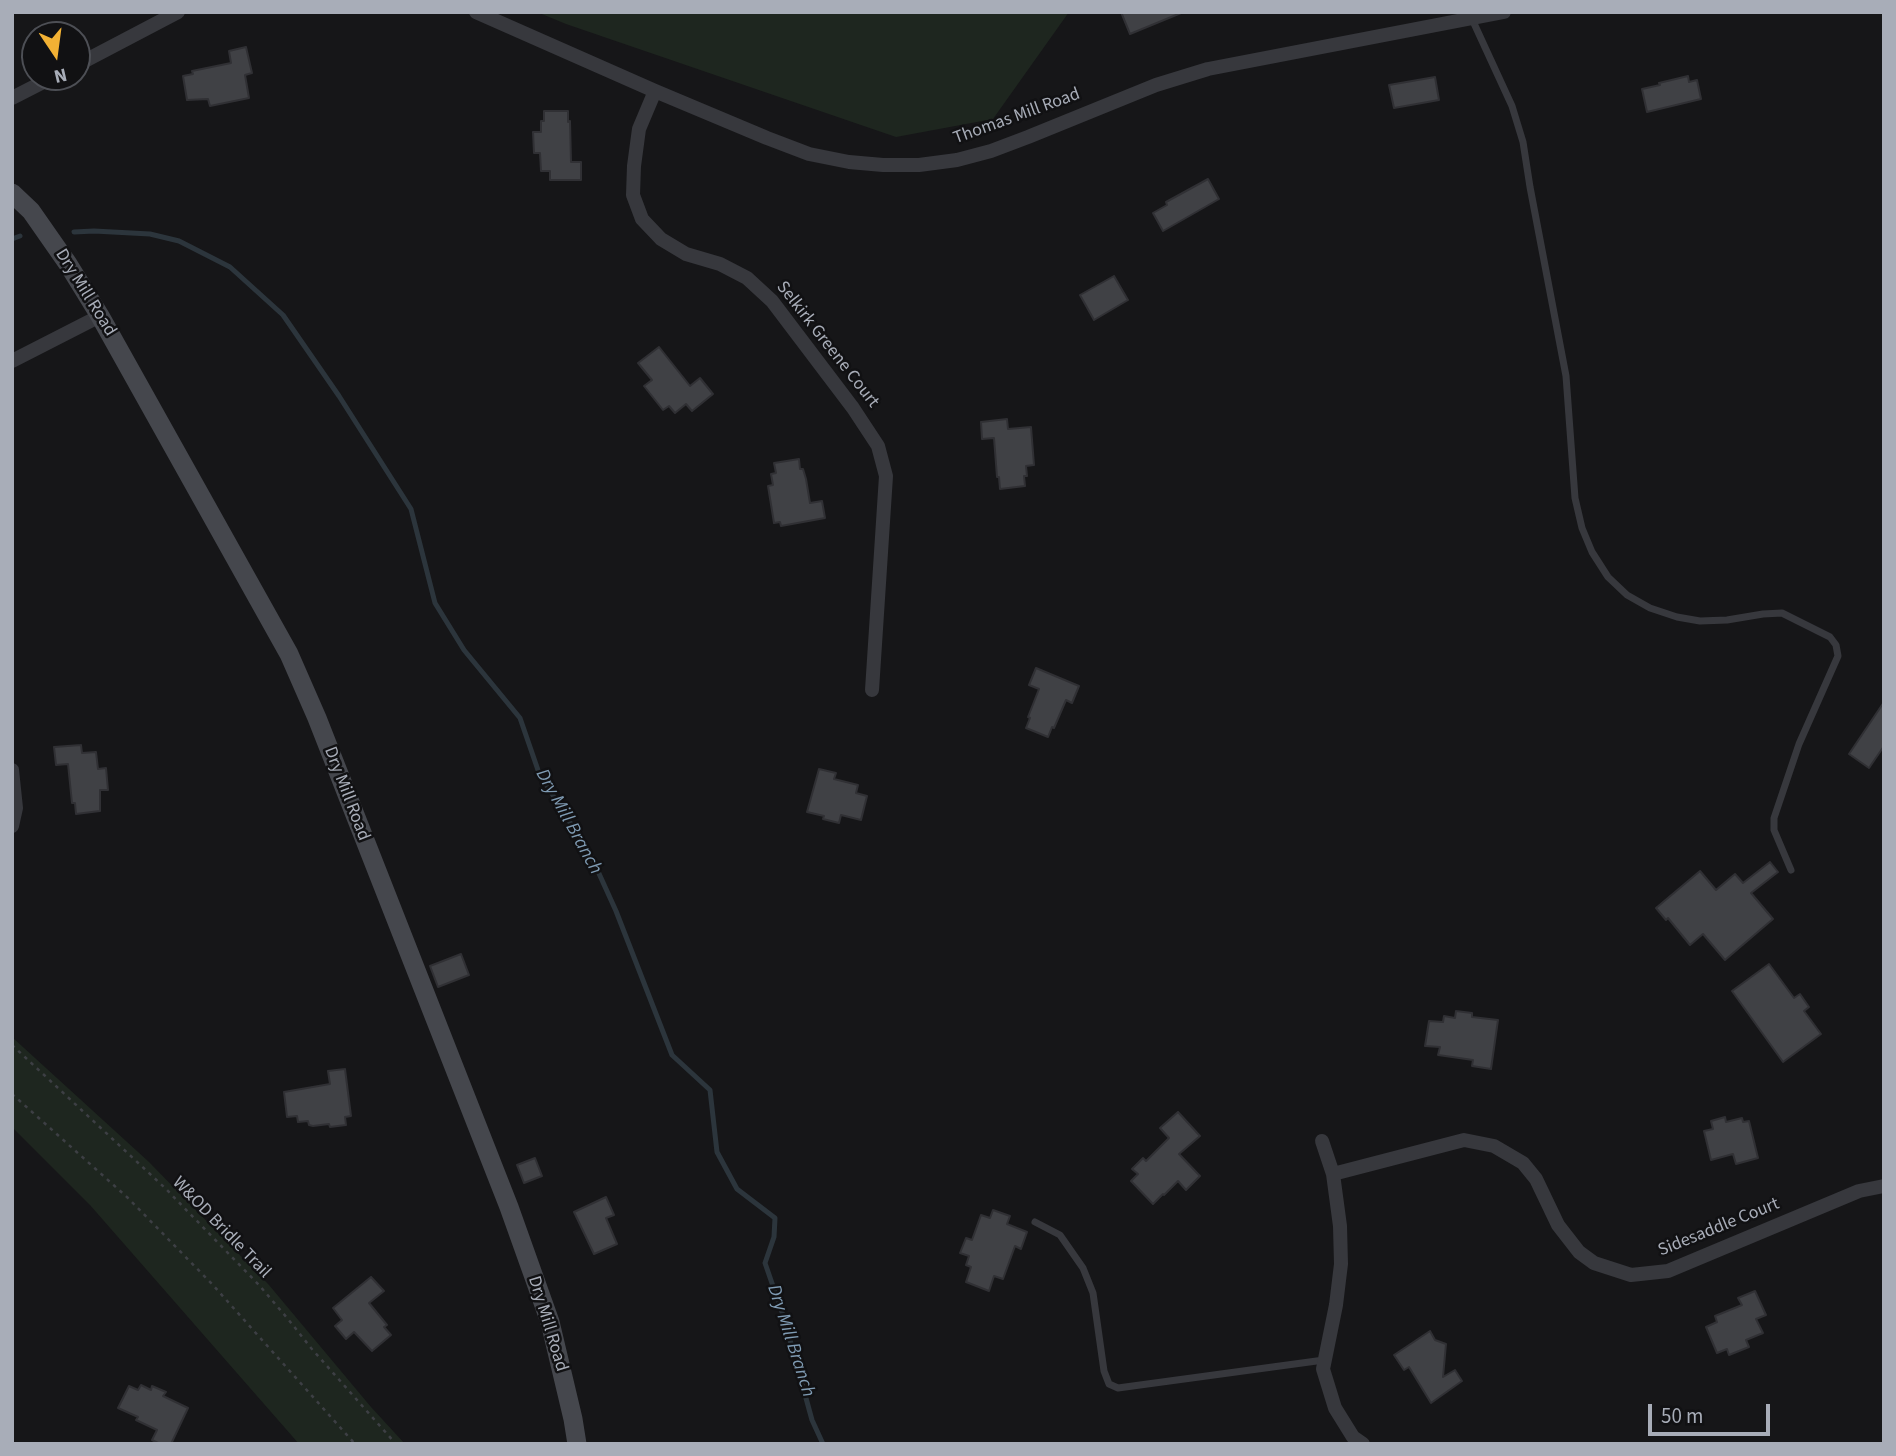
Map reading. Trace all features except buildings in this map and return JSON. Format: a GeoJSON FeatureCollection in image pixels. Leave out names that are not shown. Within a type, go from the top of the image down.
{"type":"FeatureCollection","features":[{"type":"Feature","properties":{"kind":"street"},"geometry":{"type":"LineString","coordinates":[[91,58],[178,12]]}},
{"type":"Feature","properties":{"kind":"street","name":"Thomas Mill Road"},"geometry":{"type":"LineString","coordinates":[[476,12],[767,138],[809,154],[872,164],[919,164],[957,160],[991,151],[1156,85],[1209,69],[1504,12]]}},
{"type":"Feature","properties":{"kind":"street","name":"Selkirk Greene Court"},"geometry":{"type":"LineString","coordinates":[[655,91],[639,129],[634,166],[633,195],[642,219],[661,239],[686,254],[720,264],[747,278],[772,301],[853,408],[878,446],[886,475],[873,690]]}},
{"type":"Feature","properties":{"kind":"street","name":"Dry Mill Road"},"geometry":{"type":"LineString","coordinates":[[12,194],[31,211],[100,316],[289,654],[317,718],[509,1207],[550,1322],[577,1444]]}},
{"type":"Feature","properties":{"kind":"street"},"geometry":{"type":"LineString","coordinates":[[12,361],[100,316]]}},
{"type":"Feature","properties":{"kind":"street"},"geometry":{"type":"LineString","coordinates":[[12,770],[16,808],[12,826]]}},
{"type":"Feature","properties":{"kind":"street","name":"Sidesaddle Court"},"geometry":{"type":"LineString","coordinates":[[1334,1174],[1464,1140],[1494,1146],[1523,1163],[1536,1179],[1558,1225],[1579,1252],[1594,1263],[1631,1275],[1668,1271],[1858,1191],[1884,1186]]}},
{"type":"Feature","properties":{"kind":"street"},"geometry":{"type":"LineString","coordinates":[[1322,1141],[1334,1174],[1341,1264],[1323,1369],[1335,1408],[1353,1437],[1363,1444]]}},
{"type":"Feature","properties":{"kind":"lane"},"geometry":{"type":"LineString","coordinates":[[1472,19],[1512,106],[1523,142],[1566,376],[1575,498],[1582,528],[1592,552],[1608,577],[1628,595],[1650,608],[1676,617],[1700,621],[1782,613],[1830,636],[1836,645],[1838,656],[1799,744],[1774,818],[1774,830],[1791,870]]}},
{"type":"Feature","properties":{"kind":"lane"},"geometry":{"type":"LineString","coordinates":[[1035,1222],[1060,1235],[1083,1268],[1093,1293],[1104,1371],[1109,1384],[1118,1388],[1325,1360]]}},
{"type":"Feature","properties":{"kind":"lane"},"geometry":{"type":"LineString","coordinates":[[566,1444],[573,1419]]}},
{"type":"Feature","properties":{"kind":"path","name":"W&OD Bridle Trail"},"geometry":{"type":"LineString","coordinates":[[12,1045],[165,1188],[259,1285],[396,1444]]}},
{"type":"Feature","properties":{"kind":"path"},"geometry":{"type":"LineString","coordinates":[[12,1094],[128,1198],[212,1284],[355,1444]]}},
{"type":"Feature","properties":{"kind":"shaded area"},"geometry":{"type":"Polygon","coordinates":[[[537,12],[1069,12],[993,119],[896,137],[537,12]]]}},
{"type":"Feature","properties":{"kind":"shaded area"},"geometry":{"type":"Polygon","coordinates":[[[12,1037],[149,1162],[269,1285],[405,1444],[299,1444],[90,1205],[12,1127],[12,1037]]]}},
{"type":"Feature","properties":{"kind":"waterway","name":"Dry Mill Branch"},"geometry":{"type":"LineString","coordinates":[[74,232],[150,234],[179,241],[230,267],[283,315],[339,396],[411,509],[435,603],[464,650],[520,718],[539,773],[591,856],[616,911],[672,1055],[710,1090],[717,1152],[737,1189],[775,1218],[774,1237],[765,1263],[784,1318],[812,1420],[823,1444]]}},
{"type":"Feature","properties":{"kind":"waterway","name":"Dry Mill Branch"},"geometry":{"type":"LineString","coordinates":[[12,239],[20,236]]}}]}
